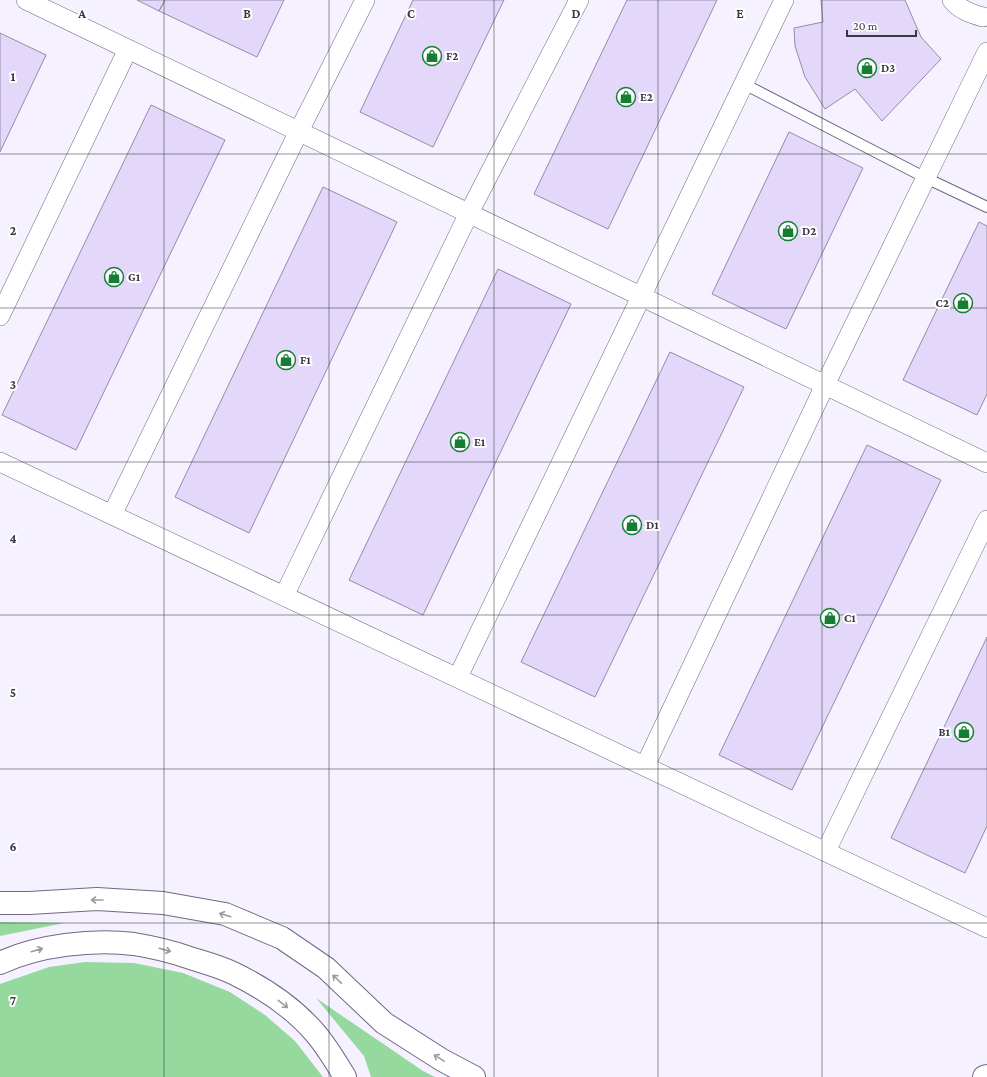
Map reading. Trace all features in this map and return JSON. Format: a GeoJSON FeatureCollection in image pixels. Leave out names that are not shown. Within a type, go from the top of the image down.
{"type":"FeatureCollection","features":[{"type":"Feature","properties":{"kind":"highway"},"geometry":{"type":"LineString","coordinates":[[0,902],[29,903],[97,899],[119,900],[163,903],[225,914],[282,938],[326,968],[384,1023],[442,1060],[474,1077]]}},
{"type":"Feature","properties":{"kind":"highway"},"geometry":{"type":"LineString","coordinates":[[0,963],[14,957],[45,948],[78,944],[110,943],[133,944],[161,949],[202,961],[232,972],[268,992],[297,1015],[316,1034],[345,1077]]}},
{"type":"Feature","properties":{"kind":"street"},"geometry":{"type":"LineString","coordinates":[[26,0],[987,463]]}},
{"type":"Feature","properties":{"kind":"street"},"geometry":{"type":"LineString","coordinates":[[112,515],[299,131],[365,0]]}},
{"type":"Feature","properties":{"kind":"street"},"geometry":{"type":"LineString","coordinates":[[284,596],[469,213],[579,0]]}},
{"type":"Feature","properties":{"kind":"street"},"geometry":{"type":"LineString","coordinates":[[458,677],[784,0]]}},
{"type":"Feature","properties":{"kind":"street"},"geometry":{"type":"LineString","coordinates":[[952,0],[956,5],[970,14],[982,13]]}},
{"type":"Feature","properties":{"kind":"street"},"geometry":{"type":"LineString","coordinates":[[0,316],[128,49]]}},
{"type":"Feature","properties":{"kind":"street"},"geometry":{"type":"LineString","coordinates":[[645,766],[825,385],[987,52]]}},
{"type":"Feature","properties":{"kind":"street"},"geometry":{"type":"LineString","coordinates":[[0,462],[987,928]]}},
{"type":"Feature","properties":{"kind":"street"},"geometry":{"type":"LineString","coordinates":[[826,851],[987,520]]}},
{"type":"Feature","properties":{"kind":"lane"},"geometry":{"type":"LineString","coordinates":[[744,84],[926,178],[987,206]]}},
{"type":"Feature","properties":{"kind":"green space"},"geometry":{"type":"Polygon","coordinates":[[[0,922],[64,923],[0,936],[0,922]]]}},
{"type":"Feature","properties":{"kind":"green space"},"geometry":{"type":"Polygon","coordinates":[[[85,962],[134,963],[183,973],[230,992],[265,1015],[295,1041],[323,1077],[0,1077],[0,984],[49,967],[85,962]]]}},
{"type":"Feature","properties":{"kind":"green space"},"geometry":{"type":"Polygon","coordinates":[[[316,998],[423,1071],[435,1077],[371,1077],[364,1056],[316,998]]]}},
{"type":"Feature","properties":{"kind":"building"},"geometry":{"type":"Polygon","coordinates":[[[137,0],[165,0],[159,11],[137,0]]]}},
{"type":"Feature","properties":{"kind":"building"},"geometry":{"type":"Polygon","coordinates":[[[165,0],[284,0],[257,57],[159,11],[165,0]]]}},
{"type":"Feature","properties":{"kind":"building","name":"F2"},"geometry":{"type":"Polygon","coordinates":[[[413,0],[504,0],[433,147],[360,112],[413,0]]]}},
{"type":"Feature","properties":{"kind":"building","name":"E2"},"geometry":{"type":"Polygon","coordinates":[[[627,0],[717,0],[608,229],[534,194],[627,0]]]}},
{"type":"Feature","properties":{"kind":"building","name":"D3"},"geometry":{"type":"Polygon","coordinates":[[[821,0],[905,0],[921,37],[941,59],[882,121],[855,89],[825,109],[805,77],[795,46],[794,28],[823,22],[821,0]]]}},
{"type":"Feature","properties":{"kind":"building"},"geometry":{"type":"Polygon","coordinates":[[[0,33],[46,55],[0,152],[0,33]]]}},
{"type":"Feature","properties":{"kind":"building","name":"G1"},"geometry":{"type":"Polygon","coordinates":[[[151,105],[225,140],[76,450],[2,415],[151,105]]]}},
{"type":"Feature","properties":{"kind":"building","name":"D2"},"geometry":{"type":"Polygon","coordinates":[[[789,132],[863,168],[786,329],[712,294],[789,132]]]}},
{"type":"Feature","properties":{"kind":"building","name":"F1"},"geometry":{"type":"Polygon","coordinates":[[[323,187],[397,222],[249,533],[175,497],[323,187]]]}},
{"type":"Feature","properties":{"kind":"building","name":"C2"},"geometry":{"type":"Polygon","coordinates":[[[979,222],[987,226],[987,394],[977,415],[903,380],[979,222]]]}},
{"type":"Feature","properties":{"kind":"building","name":"E1"},"geometry":{"type":"Polygon","coordinates":[[[498,269],[571,304],[423,615],[349,580],[498,269]]]}},
{"type":"Feature","properties":{"kind":"building","name":"D1"},"geometry":{"type":"Polygon","coordinates":[[[670,352],[744,387],[595,697],[521,662],[670,352]]]}},
{"type":"Feature","properties":{"kind":"building","name":"C1"},"geometry":{"type":"Polygon","coordinates":[[[867,445],[941,480],[792,790],[719,755],[867,445]]]}},
{"type":"Feature","properties":{"kind":"building","name":"B1"},"geometry":{"type":"Polygon","coordinates":[[[987,637],[987,826],[965,873],[891,838],[987,637]]]}},
{"type":"Feature","properties":{"kind":"place","name":"F2"},"geometry":{"type":"Point","coordinates":[432,56]}},
{"type":"Feature","properties":{"kind":"place","name":"D3"},"geometry":{"type":"Point","coordinates":[867,68]}},
{"type":"Feature","properties":{"kind":"place","name":"E2"},"geometry":{"type":"Point","coordinates":[626,97]}},
{"type":"Feature","properties":{"kind":"place","name":"D2"},"geometry":{"type":"Point","coordinates":[788,231]}},
{"type":"Feature","properties":{"kind":"place","name":"G1"},"geometry":{"type":"Point","coordinates":[114,277]}},
{"type":"Feature","properties":{"kind":"place","name":"C2"},"geometry":{"type":"Point","coordinates":[963,303]}},
{"type":"Feature","properties":{"kind":"place","name":"F1"},"geometry":{"type":"Point","coordinates":[286,360]}},
{"type":"Feature","properties":{"kind":"place","name":"E1"},"geometry":{"type":"Point","coordinates":[460,442]}},
{"type":"Feature","properties":{"kind":"place","name":"D1"},"geometry":{"type":"Point","coordinates":[632,525]}},
{"type":"Feature","properties":{"kind":"place","name":"C1"},"geometry":{"type":"Point","coordinates":[830,618]}},
{"type":"Feature","properties":{"kind":"place","name":"B1"},"geometry":{"type":"Point","coordinates":[964,732]}}]}
